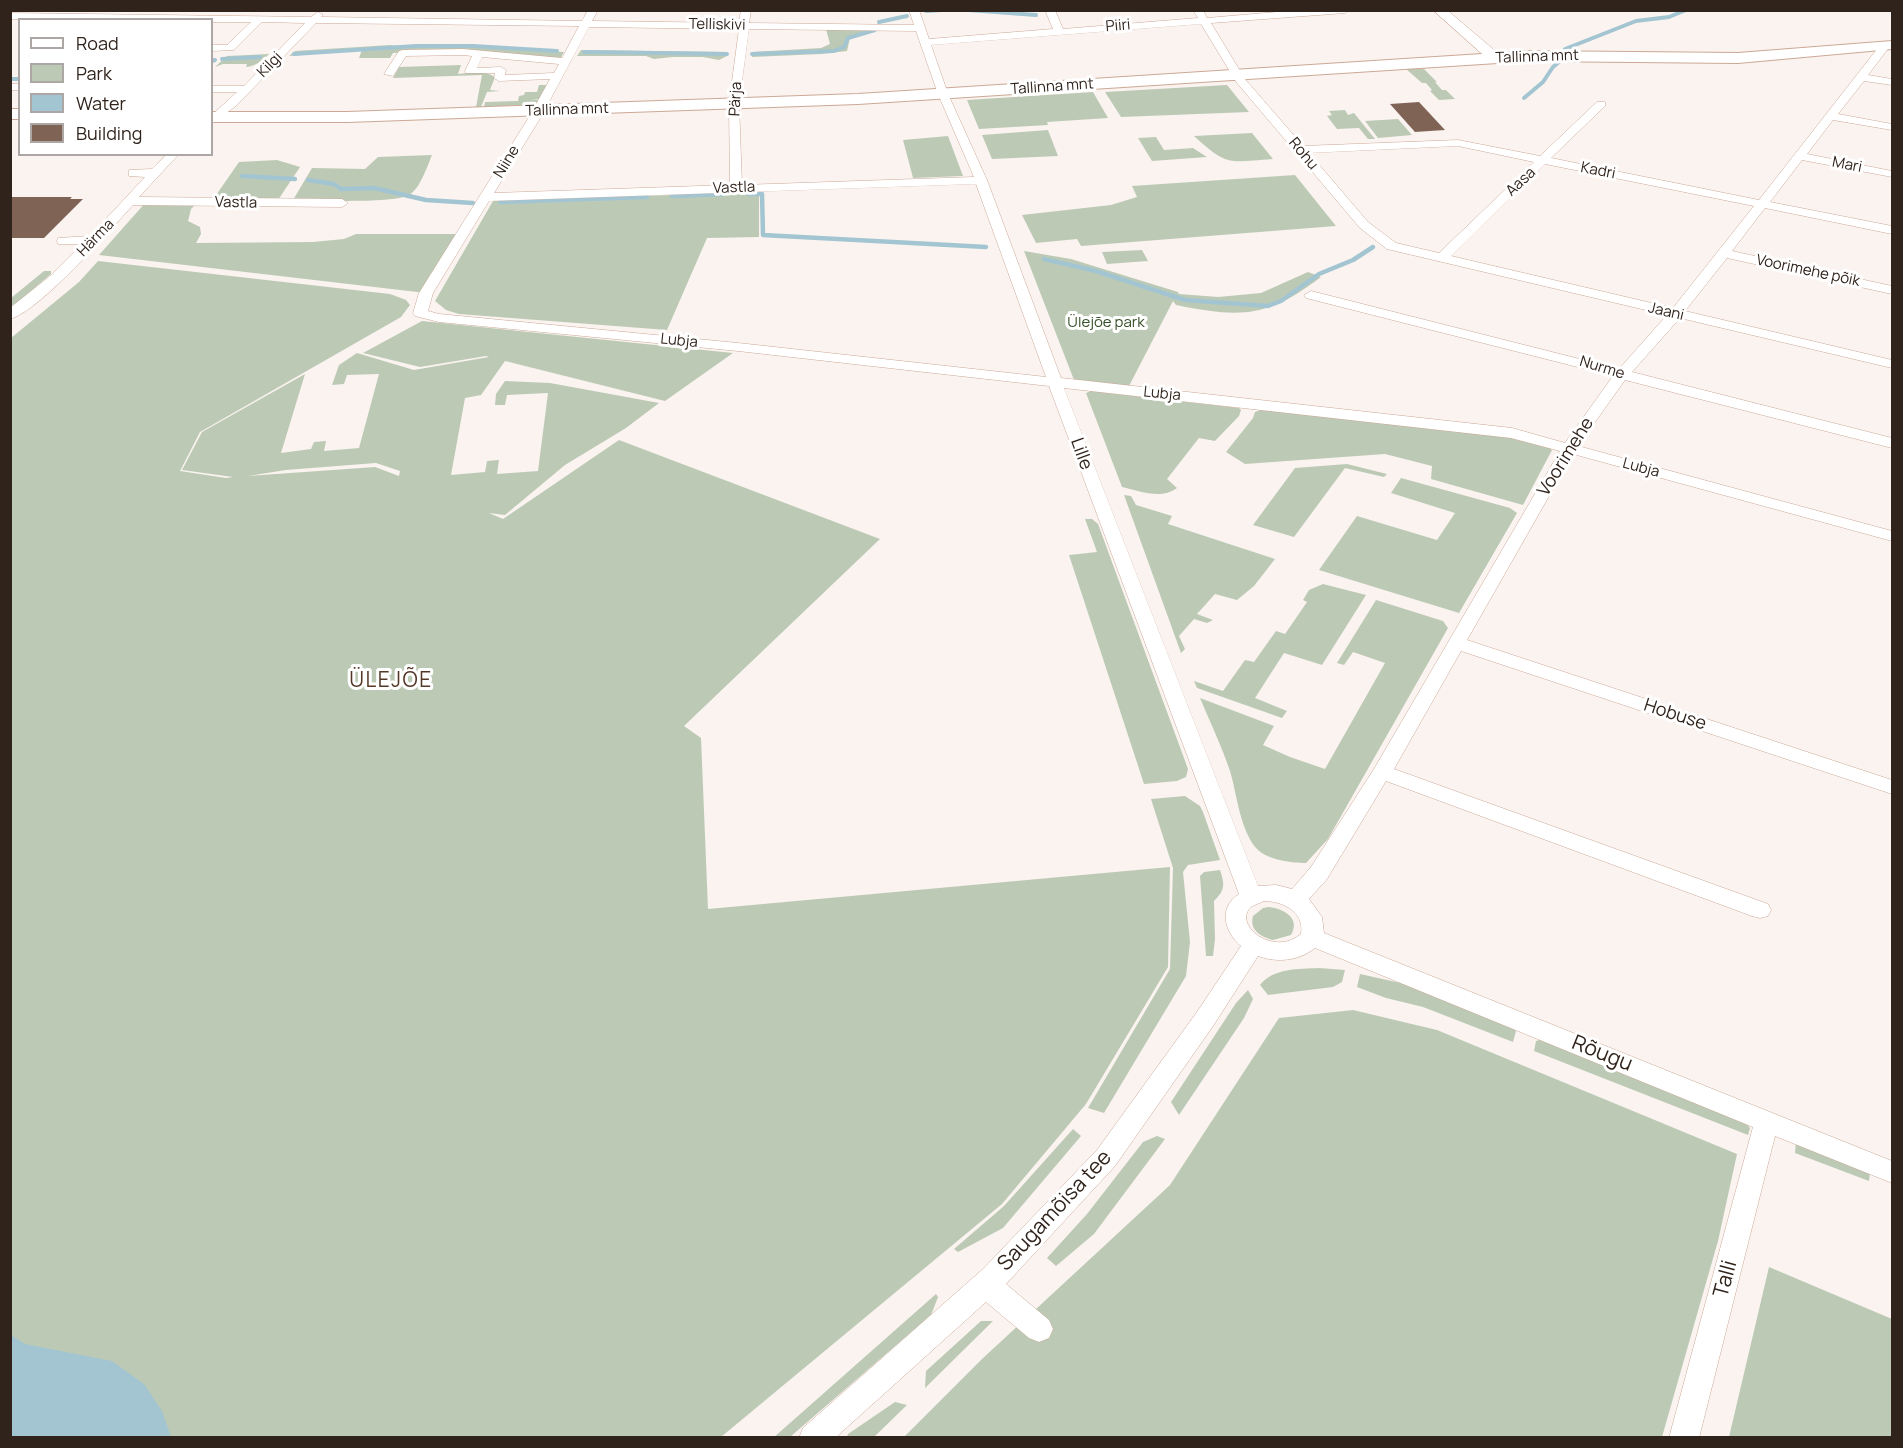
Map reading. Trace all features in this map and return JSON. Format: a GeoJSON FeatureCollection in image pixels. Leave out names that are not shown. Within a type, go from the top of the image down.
{"type":"FeatureCollection","features":[{"type":"Feature","properties":{"kind":"main road","name":"Tallinna mnt"},"geometry":{"type":"LineString","coordinates":[[213,118],[347,117],[734,105],[944,94],[1494,58],[1574,54],[1738,58],[1889,45]]}},
{"type":"Feature","properties":{"kind":"street","name":"Kilgi"},"geometry":{"type":"LineString","coordinates":[[213,118],[322,10]]}},
{"type":"Feature","properties":{"kind":"street"},"geometry":{"type":"LineString","coordinates":[[465,22],[473,10]]}},
{"type":"Feature","properties":{"kind":"street","name":"Niine"},"geometry":{"type":"LineString","coordinates":[[420,313],[426,293],[537,111],[593,10]]}},
{"type":"Feature","properties":{"kind":"street","name":"Pärja"},"geometry":{"type":"LineString","coordinates":[[736,188],[734,105],[746,10]]}},
{"type":"Feature","properties":{"kind":"street","name":"Lille"},"geometry":{"type":"LineString","coordinates":[[914,10],[944,94],[981,180],[1054,382],[1251,896]]}},
{"type":"Feature","properties":{"kind":"street"},"geometry":{"type":"LineString","coordinates":[[1050,10],[1059,31]]}},
{"type":"Feature","properties":{"kind":"street","name":"Piiri"},"geometry":{"type":"LineString","coordinates":[[926,42],[1059,31],[1201,15],[1345,10]]}},
{"type":"Feature","properties":{"kind":"street"},"geometry":{"type":"LineString","coordinates":[[1439,10],[1494,58]]}},
{"type":"Feature","properties":{"kind":"street","name":"Telliskivi"},"geometry":{"type":"LineString","coordinates":[[10,16],[161,14],[173,18],[920,28]]}},
{"type":"Feature","properties":{"kind":"street","name":"Rohu"},"geometry":{"type":"LineString","coordinates":[[1201,15],[1237,75],[1364,225],[1392,246],[1440,259]]}},
{"type":"Feature","properties":{"kind":"street"},"geometry":{"type":"LineString","coordinates":[[213,48],[230,48],[261,18]]}},
{"type":"Feature","properties":{"kind":"street","name":"Voorimehe"},"geometry":{"type":"LineString","coordinates":[[1295,900],[1320,873],[1382,772],[1569,448],[1622,374],[1676,314],[1861,77],[1889,45]]}},
{"type":"Feature","properties":{"kind":"street"},"geometry":{"type":"LineString","coordinates":[[389,75],[403,53],[478,52],[566,61]]}},
{"type":"Feature","properties":{"kind":"street"},"geometry":{"type":"LineString","coordinates":[[478,52],[470,71],[501,70],[499,78],[557,76]]}},
{"type":"Feature","properties":{"kind":"street"},"geometry":{"type":"LineString","coordinates":[[246,85],[238,81],[251,68],[262,65]]}},
{"type":"Feature","properties":{"kind":"street"},"geometry":{"type":"LineString","coordinates":[[1861,77],[1893,82]]}},
{"type":"Feature","properties":{"kind":"street"},"geometry":{"type":"LineString","coordinates":[[213,88],[246,85]]}},
{"type":"Feature","properties":{"kind":"street","name":"Aasa"},"geometry":{"type":"LineString","coordinates":[[1440,259],[1600,104]]}},
{"type":"Feature","properties":{"kind":"street"},"geometry":{"type":"LineString","coordinates":[[1831,116],[1893,127]]}},
{"type":"Feature","properties":{"kind":"street","name":"Kadri"},"geometry":{"type":"LineString","coordinates":[[1300,150],[1458,143],[1893,230]]}},
{"type":"Feature","properties":{"kind":"street","name":"Härma"},"geometry":{"type":"LineString","coordinates":[[10,315],[41,291],[131,201],[172,156]]}},
{"type":"Feature","properties":{"kind":"street","name":"Mari"},"geometry":{"type":"LineString","coordinates":[[1801,156],[1893,174]]}},
{"type":"Feature","properties":{"kind":"street"},"geometry":{"type":"LineString","coordinates":[[133,172],[157,173]]}},
{"type":"Feature","properties":{"kind":"street","name":"Vastla"},"geometry":{"type":"LineString","coordinates":[[486,196],[981,180]]}},
{"type":"Feature","properties":{"kind":"street","name":"Vastla"},"geometry":{"type":"LineString","coordinates":[[131,201],[342,203]]}},
{"type":"Feature","properties":{"kind":"street"},"geometry":{"type":"LineString","coordinates":[[63,241],[93,240]]}},
{"type":"Feature","properties":{"kind":"street","name":"Voorimehe põik"},"geometry":{"type":"LineString","coordinates":[[1723,253],[1893,290]]}},
{"type":"Feature","properties":{"kind":"street","name":"Jaani"},"geometry":{"type":"LineString","coordinates":[[1440,259],[1893,364]]}},
{"type":"Feature","properties":{"kind":"street","name":"Nurme"},"geometry":{"type":"LineString","coordinates":[[1311,295],[1607,368],[1622,374],[1893,443]]}},
{"type":"Feature","properties":{"kind":"street","name":"Lubja"},"geometry":{"type":"LineString","coordinates":[[420,313],[439,318],[738,347],[1512,433],[1893,536]]}},
{"type":"Feature","properties":{"kind":"street","name":"Hobuse"},"geometry":{"type":"LineString","coordinates":[[1457,643],[1893,787]]}},
{"type":"Feature","properties":{"kind":"street"},"geometry":{"type":"LineString","coordinates":[[1382,772],[1760,910]]}},
{"type":"Feature","properties":{"kind":"street"},"geometry":{"type":"LineString","coordinates":[[1273,893],[1295,900],[1312,917],[1314,927],[1311,937],[1304,945],[1293,951],[1280,952],[1253,945],[1243,938],[1237,929],[1234,919],[1236,909],[1251,896],[1273,893]]}},
{"type":"Feature","properties":{"kind":"street","name":"Rõugu"},"geometry":{"type":"LineString","coordinates":[[1311,937],[1893,1172]]}},
{"type":"Feature","properties":{"kind":"street","name":"Saugamõisa tee"},"geometry":{"type":"LineString","coordinates":[[813,1437],[986,1284],[1106,1158],[1205,1019],[1253,945]]}},
{"type":"Feature","properties":{"kind":"street","name":"Talli"},"geometry":{"type":"LineString","coordinates":[[1684,1437],[1767,1120]]}},
{"type":"Feature","properties":{"kind":"street"},"geometry":{"type":"LineString","coordinates":[[986,1284],[1038,1329]]}},
{"type":"Feature","properties":{"kind":"green space"},"geometry":{"type":"Polygon","coordinates":[[[826,29],[882,29],[850,38],[847,51],[752,57],[752,52],[821,48],[830,44],[826,29]]]}},
{"type":"Feature","properties":{"kind":"green space"},"geometry":{"type":"Polygon","coordinates":[[[398,46],[381,49],[471,46],[564,52],[560,59],[464,50],[393,53],[390,58],[359,58],[362,50],[289,56],[295,51],[398,46]]]}},
{"type":"Feature","properties":{"kind":"green space"},"geometry":{"type":"Polygon","coordinates":[[[581,50],[727,52],[727,56],[719,60],[703,57],[654,59],[646,56],[577,56],[581,50]]]}},
{"type":"Feature","properties":{"kind":"green space"},"geometry":{"type":"Polygon","coordinates":[[[269,54],[259,63],[246,67],[247,64],[223,64],[215,67],[227,56],[269,54]]]}},
{"type":"Feature","properties":{"kind":"green space"},"geometry":{"type":"Polygon","coordinates":[[[461,65],[458,74],[477,72],[491,75],[495,77],[490,90],[500,91],[487,92],[481,107],[476,107],[482,75],[393,78],[399,67],[461,65]]]}},
{"type":"Feature","properties":{"kind":"green space"},"geometry":{"type":"Polygon","coordinates":[[[1406,69],[1424,69],[1442,90],[1446,90],[1455,99],[1439,100],[1426,83],[1422,83],[1406,69]]]}},
{"type":"Feature","properties":{"kind":"green space"},"geometry":{"type":"Polygon","coordinates":[[[539,85],[548,85],[541,99],[531,100],[540,100],[538,104],[484,107],[485,102],[518,101],[519,96],[524,95],[525,92],[537,92],[539,85]]]}},
{"type":"Feature","properties":{"kind":"green space"},"geometry":{"type":"Polygon","coordinates":[[[1227,85],[1249,112],[1121,117],[1105,92],[1227,85]]]}},
{"type":"Feature","properties":{"kind":"green space"},"geometry":{"type":"Polygon","coordinates":[[[1093,92],[1108,118],[1047,122],[1048,125],[979,129],[967,100],[1093,92]]]}},
{"type":"Feature","properties":{"kind":"green space"},"geometry":{"type":"Polygon","coordinates":[[[1345,110],[1348,115],[1354,113],[1375,139],[1368,139],[1359,128],[1337,129],[1327,116],[1332,115],[1329,111],[1345,110]]]}},
{"type":"Feature","properties":{"kind":"green space"},"geometry":{"type":"Polygon","coordinates":[[[1398,119],[1412,135],[1378,138],[1365,121],[1398,119]]]}},
{"type":"Feature","properties":{"kind":"green space"},"geometry":{"type":"Polygon","coordinates":[[[1048,130],[1058,156],[992,159],[982,135],[1048,130]]]}},
{"type":"Feature","properties":{"kind":"green space"},"geometry":{"type":"Polygon","coordinates":[[[1252,133],[1273,159],[1237,161],[1222,158],[1194,136],[1252,133]]]}},
{"type":"Feature","properties":{"kind":"green space"},"geometry":{"type":"Polygon","coordinates":[[[948,136],[963,176],[913,178],[903,140],[948,136]]]}},
{"type":"Feature","properties":{"kind":"green space"},"geometry":{"type":"Polygon","coordinates":[[[1156,137],[1164,150],[1193,148],[1207,157],[1152,161],[1138,138],[1156,137]]]}},
{"type":"Feature","properties":{"kind":"green space"},"geometry":{"type":"Polygon","coordinates":[[[432,155],[420,183],[409,195],[400,198],[371,201],[293,200],[312,168],[365,169],[378,157],[432,155]]]}},
{"type":"Feature","properties":{"kind":"green space"},"geometry":{"type":"Polygon","coordinates":[[[277,160],[300,167],[278,200],[212,201],[239,162],[277,160]]]}},
{"type":"Feature","properties":{"kind":"green space"},"geometry":{"type":"Polygon","coordinates":[[[1295,175],[1336,226],[1081,246],[1077,239],[1036,243],[1022,215],[1111,205],[1137,197],[1132,186],[1295,175]]]}},
{"type":"Feature","properties":{"kind":"green space"},"geometry":{"type":"Polygon","coordinates":[[[759,192],[759,237],[707,238],[667,330],[459,314],[446,310],[435,301],[493,201],[759,192]]]}},
{"type":"Feature","properties":{"kind":"green space"},"geometry":{"type":"Polygon","coordinates":[[[146,202],[197,203],[191,209],[188,221],[200,227],[201,234],[196,243],[313,242],[344,239],[356,234],[463,234],[426,293],[99,255],[146,202]]]}},
{"type":"Feature","properties":{"kind":"green space"},"geometry":{"type":"Polygon","coordinates":[[[1142,250],[1148,261],[1107,264],[1102,252],[1142,250]]]}},
{"type":"Feature","properties":{"kind":"green space","name":"Ülejõe park"},"geometry":{"type":"Polygon","coordinates":[[[1024,251],[1071,259],[1179,294],[1218,297],[1261,293],[1308,272],[1321,277],[1285,300],[1253,311],[1218,312],[1176,305],[1173,301],[1129,386],[1074,380],[1024,251]]]}},
{"type":"Feature","properties":{"kind":"green space"},"geometry":{"type":"Polygon","coordinates":[[[98,261],[390,294],[406,300],[410,305],[401,317],[200,432],[180,471],[226,478],[233,477],[182,470],[202,432],[305,374],[281,453],[311,449],[314,442],[326,441],[324,451],[359,448],[379,374],[347,375],[344,384],[332,385],[339,365],[357,353],[414,370],[489,357],[420,367],[363,353],[422,321],[733,353],[665,401],[505,361],[481,395],[465,398],[451,475],[485,472],[487,461],[499,460],[497,474],[538,471],[548,393],[507,395],[505,405],[495,405],[496,394],[505,381],[550,383],[659,403],[626,428],[565,465],[505,515],[489,513],[503,519],[619,440],[880,539],[684,726],[701,738],[708,909],[1170,867],[1168,967],[1086,1104],[1002,1204],[721,1437],[11,1438],[11,338],[79,282],[98,261]],[[376,463],[286,470],[248,476],[375,467],[399,476],[400,471],[376,463]]]}},
{"type":"Feature","properties":{"kind":"green space"},"geometry":{"type":"Polygon","coordinates":[[[44,271],[51,271],[51,274],[11,306],[11,298],[44,271]]]}},
{"type":"Feature","properties":{"kind":"green space"},"geometry":{"type":"Polygon","coordinates":[[[1091,391],[1241,410],[1239,416],[1215,441],[1199,438],[1167,479],[1177,488],[1171,492],[1157,494],[1122,487],[1086,393],[1091,391]]]}},
{"type":"Feature","properties":{"kind":"green space"},"geometry":{"type":"Polygon","coordinates":[[[1263,409],[1506,436],[1546,445],[1552,450],[1523,505],[1431,479],[1432,466],[1385,454],[1245,464],[1226,452],[1253,418],[1255,412],[1263,409]]]}},
{"type":"Feature","properties":{"kind":"green space"},"geometry":{"type":"Polygon","coordinates":[[[1347,464],[1387,474],[1384,477],[1345,468],[1294,537],[1253,525],[1295,468],[1347,464]]]}},
{"type":"Feature","properties":{"kind":"green space"},"geometry":{"type":"Polygon","coordinates":[[[1401,478],[1510,508],[1517,513],[1459,613],[1319,570],[1357,516],[1437,540],[1455,513],[1391,493],[1401,478]]]}},
{"type":"Feature","properties":{"kind":"green space"},"geometry":{"type":"Polygon","coordinates":[[[1124,495],[1131,496],[1136,505],[1172,516],[1168,524],[1275,559],[1254,586],[1237,600],[1215,594],[1197,614],[1213,620],[1207,623],[1194,619],[1179,636],[1185,649],[1181,653],[1124,495]]]}},
{"type":"Feature","properties":{"kind":"green space"},"geometry":{"type":"Polygon","coordinates":[[[1085,519],[1092,519],[1098,524],[1188,769],[1186,777],[1177,781],[1144,784],[1069,555],[1097,552],[1085,519]]]}},
{"type":"Feature","properties":{"kind":"green space"},"geometry":{"type":"Polygon","coordinates":[[[1323,584],[1366,595],[1322,665],[1284,653],[1255,698],[1287,711],[1282,718],[1197,688],[1194,681],[1223,691],[1245,660],[1254,662],[1276,631],[1285,634],[1307,602],[1303,600],[1309,590],[1323,584]]]}},
{"type":"Feature","properties":{"kind":"green space"},"geometry":{"type":"Polygon","coordinates":[[[1376,600],[1443,621],[1448,628],[1328,839],[1306,863],[1274,859],[1258,850],[1247,833],[1230,771],[1200,698],[1274,726],[1263,745],[1325,769],[1385,663],[1353,652],[1344,665],[1337,663],[1376,600]]]}},
{"type":"Feature","properties":{"kind":"green space"},"geometry":{"type":"Polygon","coordinates":[[[1185,796],[1200,806],[1220,860],[1188,865],[1183,872],[1190,942],[1186,976],[1104,1113],[1088,1108],[1170,969],[1173,868],[1151,799],[1185,796]]]}},
{"type":"Feature","properties":{"kind":"green space"},"geometry":{"type":"Polygon","coordinates":[[[1220,870],[1223,887],[1214,901],[1213,956],[1206,956],[1200,876],[1204,872],[1220,870]]]}},
{"type":"Feature","properties":{"kind":"green space"},"geometry":{"type":"Polygon","coordinates":[[[1269,907],[1289,915],[1294,924],[1291,935],[1273,940],[1260,935],[1254,929],[1253,916],[1263,908],[1269,907]]]}},
{"type":"Feature","properties":{"kind":"green space"},"geometry":{"type":"Polygon","coordinates":[[[1319,968],[1345,970],[1342,982],[1333,987],[1268,995],[1260,985],[1265,979],[1279,972],[1319,968]]]}},
{"type":"Feature","properties":{"kind":"green space"},"geometry":{"type":"Polygon","coordinates":[[[1360,974],[1414,986],[1511,1026],[1516,1031],[1513,1042],[1423,1007],[1386,998],[1357,987],[1360,974]]]}},
{"type":"Feature","properties":{"kind":"green space"},"geometry":{"type":"Polygon","coordinates":[[[1248,990],[1253,999],[1244,1018],[1179,1115],[1171,1102],[1236,1003],[1248,990]]]}},
{"type":"Feature","properties":{"kind":"green space"},"geometry":{"type":"Polygon","coordinates":[[[1353,1010],[1437,1030],[1737,1154],[1718,1241],[1662,1437],[903,1438],[982,1359],[1170,1185],[1279,1018],[1353,1010]]]}},
{"type":"Feature","properties":{"kind":"green space"},"geometry":{"type":"Polygon","coordinates":[[[1543,1039],[1743,1120],[1750,1128],[1748,1135],[1534,1051],[1536,1041],[1543,1039]]]}},
{"type":"Feature","properties":{"kind":"green space"},"geometry":{"type":"Polygon","coordinates":[[[1073,1129],[1081,1136],[1003,1228],[958,1252],[954,1249],[1004,1206],[1073,1129]]]}},
{"type":"Feature","properties":{"kind":"green space"},"geometry":{"type":"Polygon","coordinates":[[[1157,1136],[1165,1139],[1094,1234],[1056,1266],[1047,1258],[1087,1214],[1143,1142],[1157,1136]]]}},
{"type":"Feature","properties":{"kind":"green space"},"geometry":{"type":"Polygon","coordinates":[[[1796,1142],[1870,1172],[1869,1181],[1795,1153],[1796,1142]]]}},
{"type":"Feature","properties":{"kind":"green space"},"geometry":{"type":"Polygon","coordinates":[[[1769,1267],[1892,1319],[1892,1437],[1729,1437],[1769,1267]]]}},
{"type":"Feature","properties":{"kind":"green space"},"geometry":{"type":"Polygon","coordinates":[[[936,1294],[938,1297],[931,1315],[790,1437],[773,1438],[936,1294]]]}},
{"type":"Feature","properties":{"kind":"green space"},"geometry":{"type":"Polygon","coordinates":[[[981,1321],[993,1321],[925,1388],[926,1371],[981,1321]]]}},
{"type":"Feature","properties":{"kind":"green space"},"geometry":{"type":"Polygon","coordinates":[[[895,1402],[907,1405],[874,1437],[847,1437],[848,1434],[895,1402]]]}},
{"type":"Feature","properties":{"kind":"water"},"geometry":{"type":"Polygon","coordinates":[[[11,1335],[25,1344],[112,1361],[144,1384],[162,1411],[171,1437],[11,1437],[11,1335]]]}},
{"type":"Feature","properties":{"kind":"building"},"geometry":{"type":"Polygon","coordinates":[[[1419,102],[1445,130],[1415,132],[1390,104],[1419,102]]]}},
{"type":"Feature","properties":{"kind":"building"},"geometry":{"type":"Polygon","coordinates":[[[10,197],[83,199],[44,238],[10,238],[10,197]]]}},
{"type":"Feature","properties":{"kind":"waterway"},"geometry":{"type":"LineString","coordinates":[[926,11],[942,10]]}},
{"type":"Feature","properties":{"kind":"waterway"},"geometry":{"type":"LineString","coordinates":[[968,10],[1036,15]]}},
{"type":"Feature","properties":{"kind":"waterway"},"geometry":{"type":"LineString","coordinates":[[1565,49],[1636,21],[1669,17],[1686,10]]}},
{"type":"Feature","properties":{"kind":"waterway"},"geometry":{"type":"LineString","coordinates":[[879,22],[907,16]]}},
{"type":"Feature","properties":{"kind":"waterway"},"geometry":{"type":"LineString","coordinates":[[752,54],[834,51],[844,47],[848,38],[875,30]]}},
{"type":"Feature","properties":{"kind":"waterway"},"geometry":{"type":"LineString","coordinates":[[294,54],[416,46],[473,46],[557,51]]}},
{"type":"Feature","properties":{"kind":"waterway"},"geometry":{"type":"LineString","coordinates":[[584,52],[727,54]]}},
{"type":"Feature","properties":{"kind":"waterway"},"geometry":{"type":"LineString","coordinates":[[222,59],[260,57]]}},
{"type":"Feature","properties":{"kind":"waterway"},"geometry":{"type":"LineString","coordinates":[[1524,98],[1543,82],[1559,62]]}},
{"type":"Feature","properties":{"kind":"waterway"},"geometry":{"type":"LineString","coordinates":[[10,79],[18,79]]}},
{"type":"Feature","properties":{"kind":"waterway"},"geometry":{"type":"LineString","coordinates":[[242,176],[295,179]]}},
{"type":"Feature","properties":{"kind":"waterway"},"geometry":{"type":"LineString","coordinates":[[308,180],[334,184],[341,189],[374,188],[426,200],[473,203]]}},
{"type":"Feature","properties":{"kind":"waterway"},"geometry":{"type":"LineString","coordinates":[[672,196],[724,194]]}},
{"type":"Feature","properties":{"kind":"waterway"},"geometry":{"type":"LineString","coordinates":[[749,194],[762,194],[763,235],[986,247]]}},
{"type":"Feature","properties":{"kind":"waterway"},"geometry":{"type":"LineString","coordinates":[[500,202],[647,197]]}},
{"type":"Feature","properties":{"kind":"waterway"},"geometry":{"type":"LineString","coordinates":[[1044,259],[1096,271],[1185,300],[1268,306],[1281,301],[1319,274],[1353,260],[1373,247]]}},
{"type":"Feature","properties":{"kind":"district","name":"ÜLEJÕE"},"geometry":{"type":"Point","coordinates":[391,681]}}]}
